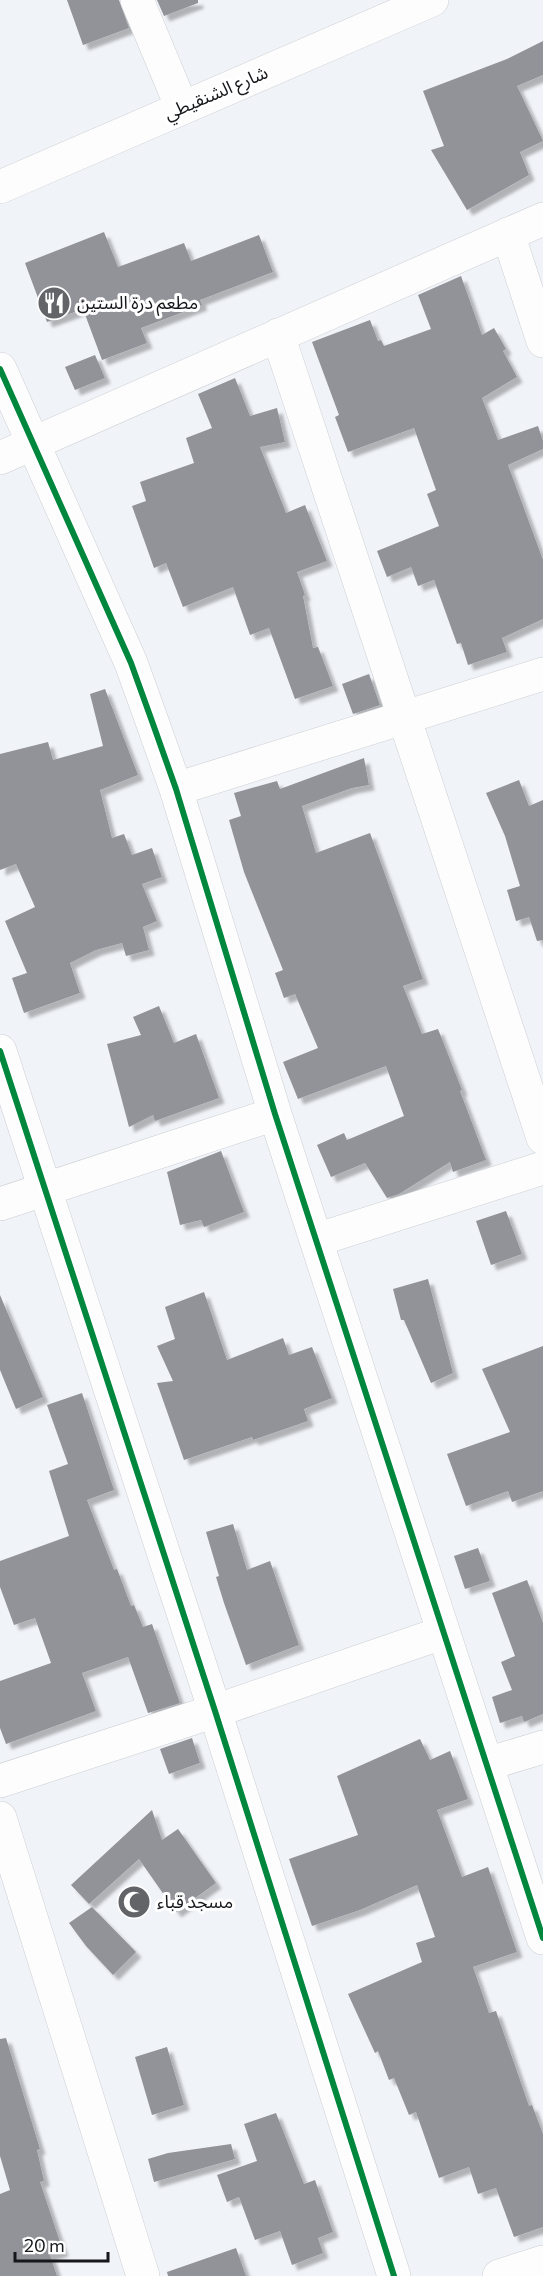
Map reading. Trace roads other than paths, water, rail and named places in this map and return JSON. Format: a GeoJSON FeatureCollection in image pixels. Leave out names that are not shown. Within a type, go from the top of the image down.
{"type":"FeatureCollection","features":[{"type":"Feature","properties":{"kind":"street"},"geometry":{"type":"LineString","coordinates":[[138,0],[182,108]]}},
{"type":"Feature","properties":{"kind":"street","name":"شارع الشنقيطي"},"geometry":{"type":"LineString","coordinates":[[0,187],[432,0]]}},
{"type":"Feature","properties":{"kind":"street"},"geometry":{"type":"LineString","coordinates":[[0,458],[543,219]]}},
{"type":"Feature","properties":{"kind":"street"},"geometry":{"type":"LineString","coordinates":[[508,234],[543,341]]}},
{"type":"Feature","properties":{"kind":"street"},"geometry":{"type":"LineString","coordinates":[[278,335],[543,1138]]}},
{"type":"Feature","properties":{"kind":"street"},"geometry":{"type":"LineString","coordinates":[[0,369],[131,663],[176,789],[275,1114],[543,1938]]}},
{"type":"Feature","properties":{"kind":"street"},"geometry":{"type":"LineString","coordinates":[[176,789],[543,674]]}},
{"type":"Feature","properties":{"kind":"street"},"geometry":{"type":"LineString","coordinates":[[0,1051],[216,1711],[394,2276]]}},
{"type":"Feature","properties":{"kind":"street"},"geometry":{"type":"LineString","coordinates":[[0,1204],[275,1114]]}},
{"type":"Feature","properties":{"kind":"street"},"geometry":{"type":"LineString","coordinates":[[316,1240],[543,1168]]}},
{"type":"Feature","properties":{"kind":"street"},"geometry":{"type":"LineString","coordinates":[[0,1781],[216,1711],[442,1633]]}},
{"type":"Feature","properties":{"kind":"street"},"geometry":{"type":"LineString","coordinates":[[487,1764],[543,1747]]}},
{"type":"Feature","properties":{"kind":"street"},"geometry":{"type":"LineString","coordinates":[[0,1818],[142,2276]]}},
{"type":"Feature","properties":{"kind":"street"},"geometry":{"type":"LineString","coordinates":[[500,2276],[543,2262]]}},
{"type":"Feature","properties":{"kind":"place","name":"مطعم درة الستين"},"geometry":{"type":"Point","coordinates":[54,303]}},
{"type":"Feature","properties":{"kind":"place","name":"مسجد قباء"},"geometry":{"type":"Point","coordinates":[134,1902]}}]}
